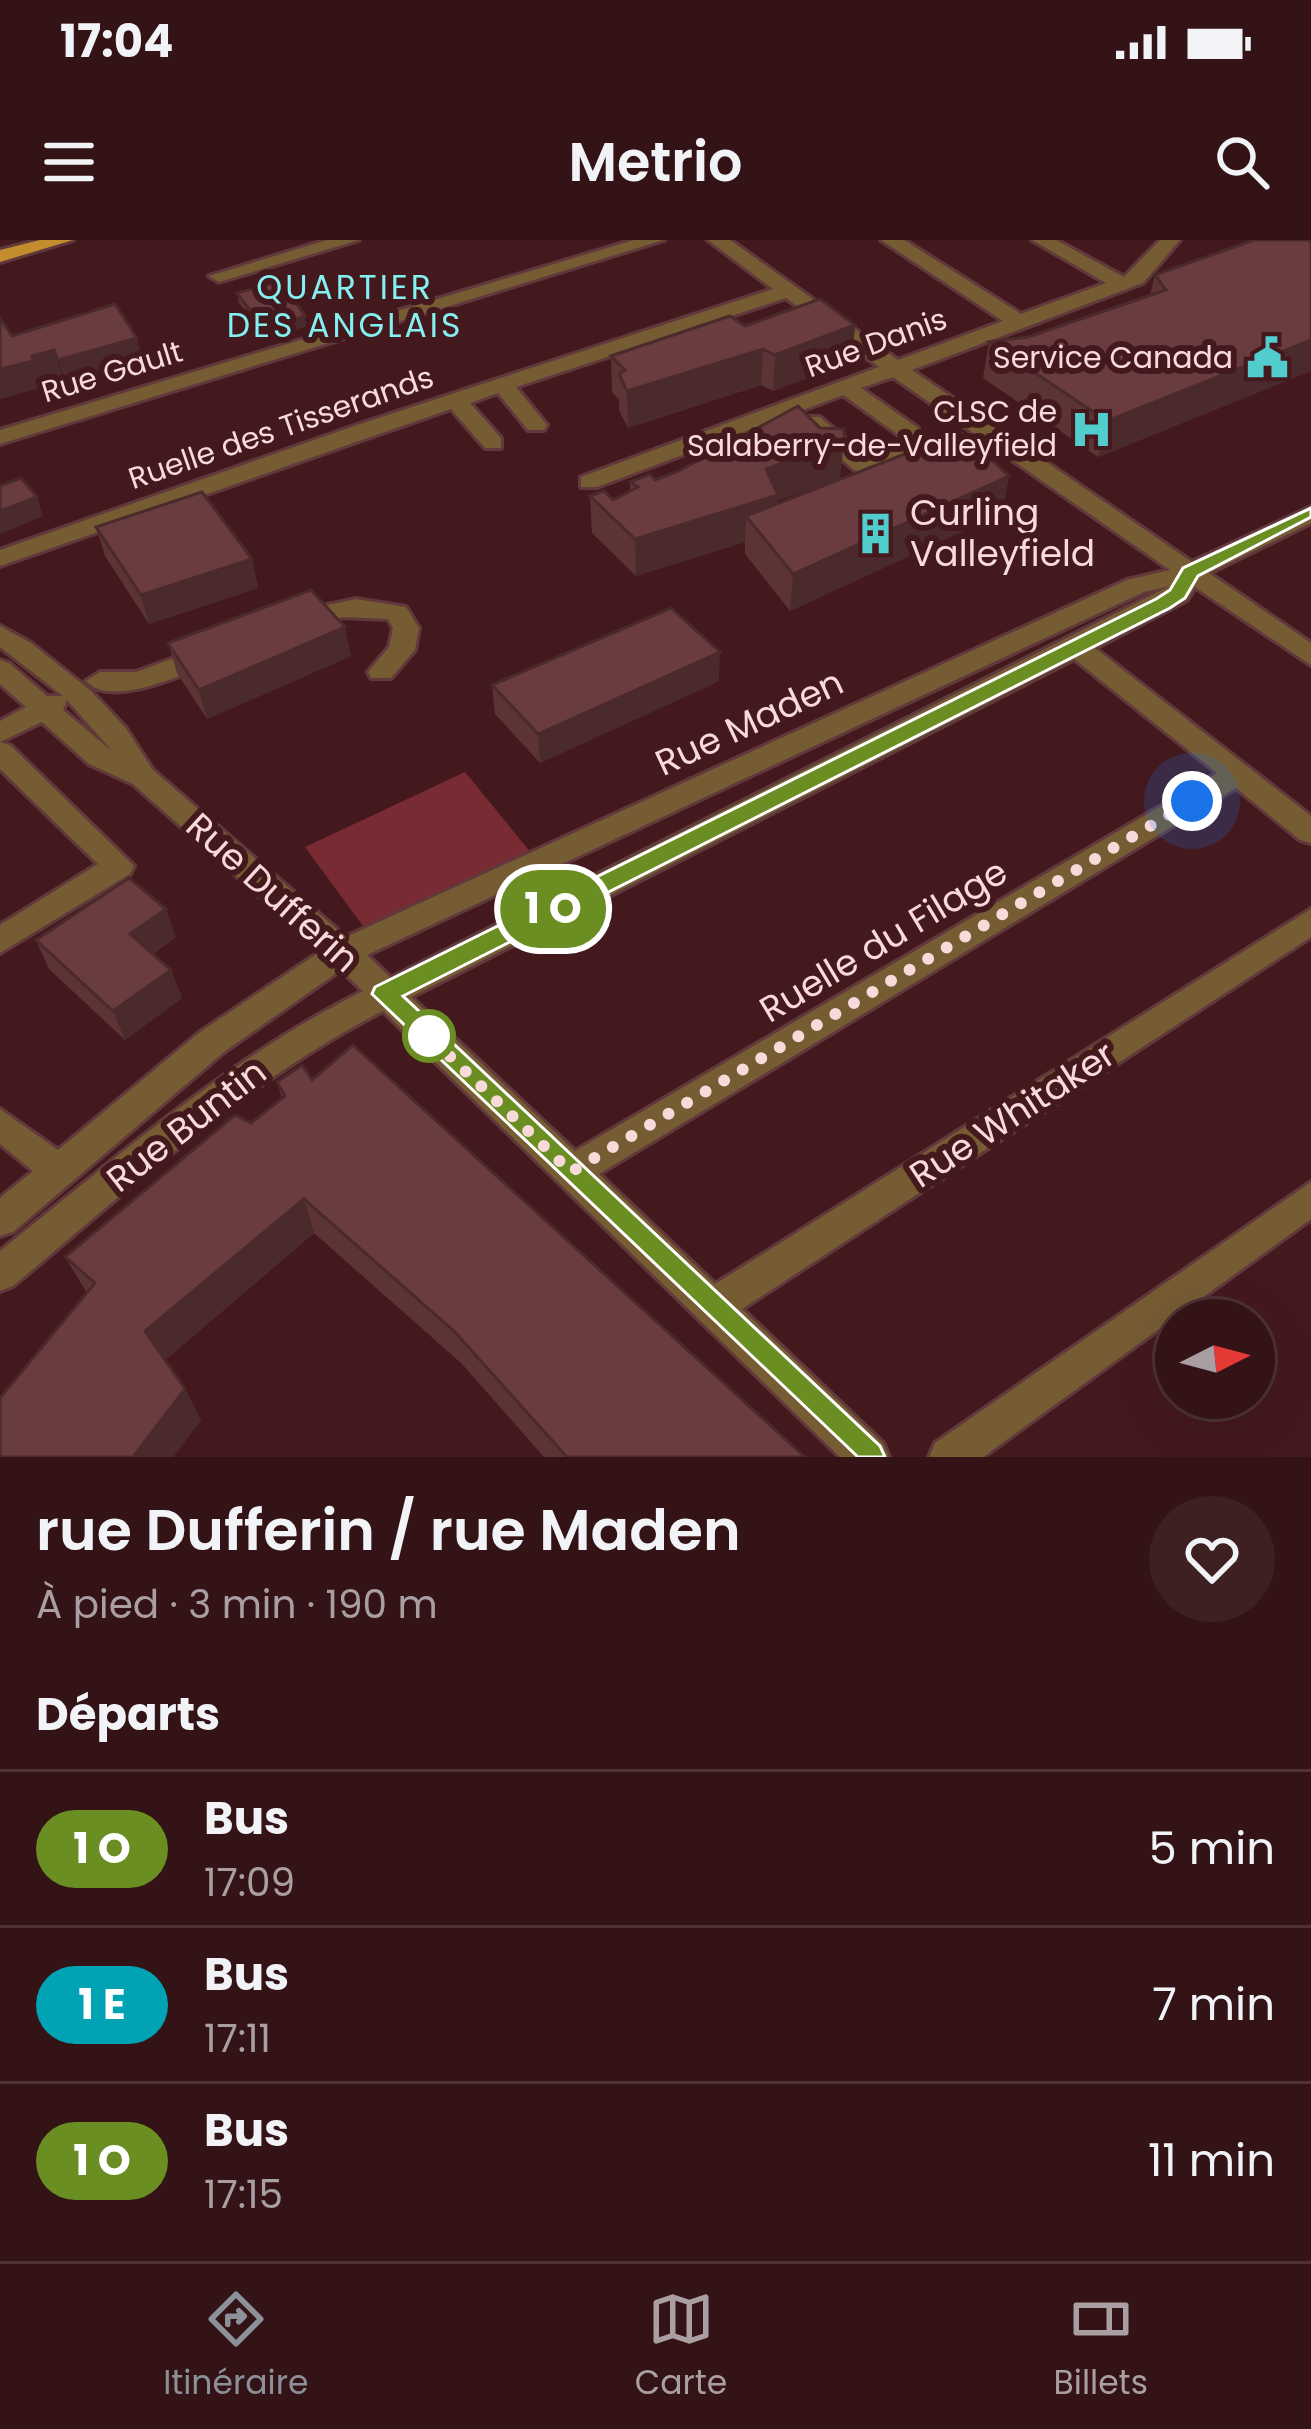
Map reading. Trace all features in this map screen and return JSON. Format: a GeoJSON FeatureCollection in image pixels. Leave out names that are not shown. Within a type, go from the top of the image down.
{"type":"FeatureCollection","features":[{"type":"Feature","properties":{"kind":"main road"},"geometry":{"type":"LineString","coordinates":[[0,256],[62,240]]}},
{"type":"Feature","properties":{"kind":"street"},"geometry":{"type":"LineString","coordinates":[[220,276],[349,240]]}},
{"type":"Feature","properties":{"kind":"street","name":"Rue Gault"},"geometry":{"type":"LineString","coordinates":[[0,437],[572,256],[655,240]]}},
{"type":"Feature","properties":{"kind":"street"},"geometry":{"type":"LineString","coordinates":[[718,240],[1311,656]]}},
{"type":"Feature","properties":{"kind":"street"},"geometry":{"type":"LineString","coordinates":[[891,240],[1018,322]]}},
{"type":"Feature","properties":{"kind":"street"},"geometry":{"type":"LineString","coordinates":[[1042,240],[1121,284]]}},
{"type":"Feature","properties":{"kind":"street","name":"Rue Danis"},"geometry":{"type":"LineString","coordinates":[[589,482],[1136,279],[1170,240]]}},
{"type":"Feature","properties":{"kind":"street","name":"Ruelle des Tisserands"},"geometry":{"type":"LineString","coordinates":[[0,558],[502,384],[788,291]]}},
{"type":"Feature","properties":{"kind":"street"},"geometry":{"type":"LineString","coordinates":[[502,384],[536,425]]}},
{"type":"Feature","properties":{"kind":"street"},"geometry":{"type":"LineString","coordinates":[[794,406],[867,469],[904,458],[914,449],[910,434],[845,387]]}},
{"type":"Feature","properties":{"kind":"street"},"geometry":{"type":"LineString","coordinates":[[455,400],[493,443]]}},
{"type":"Feature","properties":{"kind":"street","name":"Rue Maden"},"geometry":{"type":"LineString","coordinates":[[344,952],[1136,586],[1190,572],[1308,519]]}},
{"type":"Feature","properties":{"kind":"street","name":"Rue Maden"},"geometry":{"type":"LineString","coordinates":[[384,994],[1178,594],[1190,572]]}},
{"type":"Feature","properties":{"kind":"street"},"geometry":{"type":"LineString","coordinates":[[0,733],[88,686],[139,680],[332,608],[355,605],[397,613],[406,628],[402,650],[387,665]]}},
{"type":"Feature","properties":{"kind":"street","name":"Rue Dufferin"},"geometry":{"type":"LineString","coordinates":[[0,634],[88,686],[143,777]]}},
{"type":"Feature","properties":{"kind":"street"},"geometry":{"type":"LineString","coordinates":[[1075,645],[1311,832]]}},
{"type":"Feature","properties":{"kind":"street","name":"Rue Dufferin"},"geometry":{"type":"LineString","coordinates":[[0,669],[99,757],[143,777],[344,952],[869,1457]]}},
{"type":"Feature","properties":{"kind":"street"},"geometry":{"type":"LineString","coordinates":[[0,752],[119,866],[0,941]]}},
{"type":"Feature","properties":{"kind":"street","name":"Ruelle du Filage"},"geometry":{"type":"LineString","coordinates":[[571,1172],[1235,775]]}},
{"type":"Feature","properties":{"kind":"street","name":"Rue Whitaker"},"geometry":{"type":"LineString","coordinates":[[712,1307],[1311,921]]}},
{"type":"Feature","properties":{"kind":"street","name":"Rue Buntin"},"geometry":{"type":"LineString","coordinates":[[0,1220],[212,1042],[344,952]]}},
{"type":"Feature","properties":{"kind":"street","name":"Rue Buntin"},"geometry":{"type":"LineString","coordinates":[[0,1274],[262,1064],[384,994]]}},
{"type":"Feature","properties":{"kind":"street"},"geometry":{"type":"LineString","coordinates":[[0,1124],[59,1171]]}},
{"type":"Feature","properties":{"kind":"street"},"geometry":{"type":"LineString","coordinates":[[950,1457],[1311,1198]]}},
{"type":"Feature","properties":{"kind":"shaded area"},"geometry":{"type":"Polygon","coordinates":[[[465,772],[532,854],[366,930],[305,847],[465,772]]]}},
{"type":"Feature","properties":{"kind":"building"},"geometry":{"type":"Polygon","coordinates":[[[1254,240],[1311,240],[1311,340],[1107,421],[989,342],[1028,337],[1166,290],[1155,275],[1254,240]]]}},
{"type":"Feature","properties":{"kind":"building"},"geometry":{"type":"Polygon","coordinates":[[[281,281],[305,316],[264,329],[237,293],[281,281]]]}},
{"type":"Feature","properties":{"kind":"building"},"geometry":{"type":"Polygon","coordinates":[[[820,299],[855,325],[775,355],[763,349],[627,391],[619,374],[625,370],[611,356],[730,316],[745,326],[820,299]]]}},
{"type":"Feature","properties":{"kind":"building"},"geometry":{"type":"Polygon","coordinates":[[[115,304],[137,338],[58,360],[54,350],[0,369],[0,318],[12,336],[115,304]]]}},
{"type":"Feature","properties":{"kind":"building"},"geometry":{"type":"Polygon","coordinates":[[[798,406],[820,428],[844,429],[844,442],[766,469],[778,495],[635,539],[590,496],[604,491],[613,500],[638,487],[630,482],[679,471],[798,406]]]}},
{"type":"Feature","properties":{"kind":"building"},"geometry":{"type":"Polygon","coordinates":[[[961,432],[1009,476],[793,574],[746,516],[961,432]]]}},
{"type":"Feature","properties":{"kind":"building"},"geometry":{"type":"Polygon","coordinates":[[[21,478],[37,497],[0,511],[0,486],[21,478]]]}},
{"type":"Feature","properties":{"kind":"building"},"geometry":{"type":"Polygon","coordinates":[[[202,492],[252,559],[141,595],[96,527],[202,492]]]}},
{"type":"Feature","properties":{"kind":"building"},"geometry":{"type":"Polygon","coordinates":[[[311,590],[345,627],[199,690],[168,643],[311,590]]]}},
{"type":"Feature","properties":{"kind":"building"},"geometry":{"type":"Polygon","coordinates":[[[671,608],[720,652],[538,734],[492,685],[671,608]]]}},
{"type":"Feature","properties":{"kind":"building"},"geometry":{"type":"Polygon","coordinates":[[[129,878],[166,909],[130,934],[171,970],[113,1011],[36,940],[129,878]]]}},
{"type":"Feature","properties":{"kind":"building"},"geometry":{"type":"Polygon","coordinates":[[[353,1045],[805,1457],[567,1457],[455,1332],[304,1199],[145,1331],[185,1389],[133,1457],[0,1457],[0,1398],[95,1283],[65,1257],[235,1115],[251,1123],[285,1096],[277,1082],[302,1065],[312,1080],[353,1045]]]}},
{"type":"Feature","properties":{"kind":"bus line"},"geometry":{"type":"LineString","coordinates":[[869,1457],[384,994],[1163,603],[1185,586],[1190,572],[1311,513]]}},
{"type":"Feature","properties":{"kind":"place","name":"Service Canada"},"geometry":{"type":"Point","coordinates":[1267,358]}},
{"type":"Feature","properties":{"kind":"place","name":"CLSC de Salaberry-de-Valleyfield"},"geometry":{"type":"Point","coordinates":[1091,429]}},
{"type":"Feature","properties":{"kind":"place","name":"Curling Valleyfield"},"geometry":{"type":"Point","coordinates":[876,533]}},
{"type":"Feature","properties":{"kind":"district","name":"QUARTIER DES ANGLAIS"},"geometry":{"type":"Point","coordinates":[345,306]}},
{"type":"Feature","properties":{"kind":"route"},"geometry":{"type":"LineString","coordinates":[[429,1036],[416,1024],[571,1172],[1192,801]]}}]}
